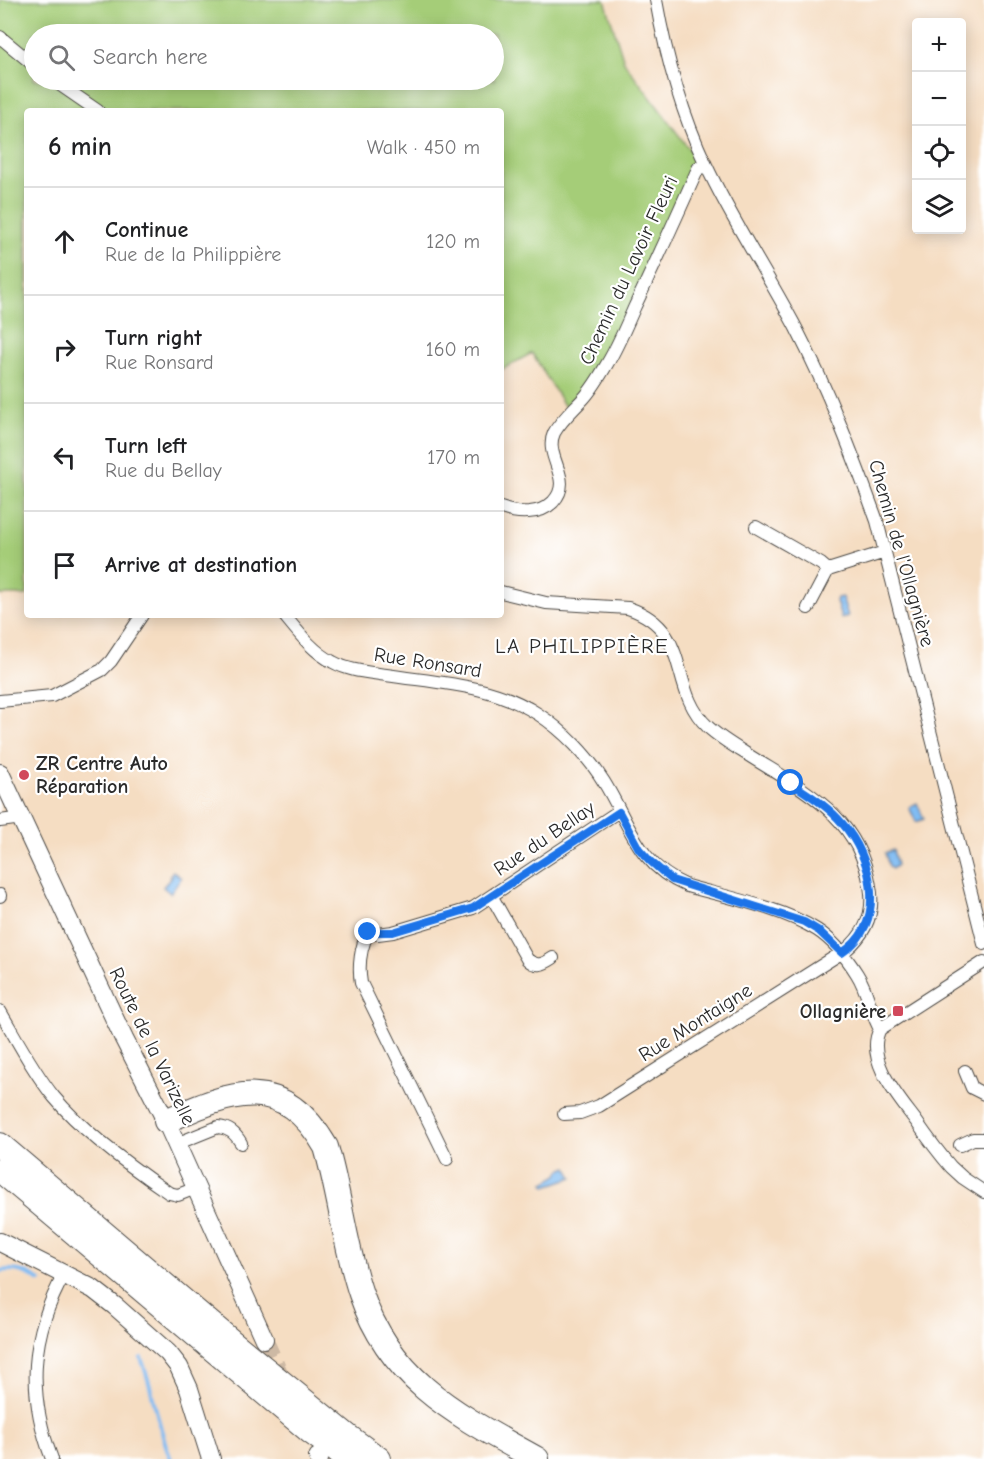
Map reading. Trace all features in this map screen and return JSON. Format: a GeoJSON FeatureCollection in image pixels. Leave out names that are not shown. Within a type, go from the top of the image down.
{"type":"FeatureCollection","features":[{"type":"Feature","properties":{"kind":"highway"},"geometry":{"type":"LineString","coordinates":[[166,1120],[218,1099],[249,1094],[282,1100],[298,1110],[314,1127],[326,1147],[361,1294],[382,1340],[411,1377],[430,1394],[463,1418],[537,1459]]}},
{"type":"Feature","properties":{"kind":"highway"},"geometry":{"type":"LineString","coordinates":[[0,1145],[225,1335],[349,1448],[375,1447],[399,1459]]}},
{"type":"Feature","properties":{"kind":"highway"},"geometry":{"type":"LineString","coordinates":[[0,1170],[311,1432],[379,1459]]}},
{"type":"Feature","properties":{"kind":"street","name":"Chemin de l'Ollagnière"},"geometry":{"type":"LineString","coordinates":[[656,0],[674,82],[705,164],[796,328],[856,463],[885,552],[984,944]]}},
{"type":"Feature","properties":{"kind":"street"},"geometry":{"type":"LineString","coordinates":[[0,37],[24,57]]}},
{"type":"Feature","properties":{"kind":"street"},"geometry":{"type":"LineString","coordinates":[[68,90],[94,108]]}},
{"type":"Feature","properties":{"kind":"street","name":"Chemin du Lavoir Fleuri"},"geometry":{"type":"LineString","coordinates":[[504,509],[515,512],[540,509],[554,501],[560,491],[562,481],[560,471],[551,448],[553,436],[560,424],[598,379],[609,361],[696,173],[699,167],[705,164]]}},
{"type":"Feature","properties":{"kind":"street"},"geometry":{"type":"LineString","coordinates":[[756,527],[785,542],[828,570]]}},
{"type":"Feature","properties":{"kind":"street"},"geometry":{"type":"LineString","coordinates":[[808,608],[828,570],[885,552]]}},
{"type":"Feature","properties":{"kind":"street","name":"Rue Montaigne"},"geometry":{"type":"LineString","coordinates":[[504,593],[546,603],[628,608],[655,621],[668,637],[693,707],[707,726],[832,811],[854,839],[863,855],[872,893],[871,909],[865,930],[842,953],[599,1106],[580,1113],[564,1114]]}},
{"type":"Feature","properties":{"kind":"street"},"geometry":{"type":"LineString","coordinates":[[0,700],[52,696],[102,670],[111,661],[140,618]]}},
{"type":"Feature","properties":{"kind":"street","name":"Rue Ronsard"},"geometry":{"type":"LineString","coordinates":[[287,618],[317,651],[334,663],[368,672],[467,686],[496,693],[538,714],[573,743],[603,780],[639,849],[650,861],[672,880],[804,922],[819,931],[842,953],[865,988],[874,1018],[880,1029]]}},
{"type":"Feature","properties":{"kind":"street","name":"Route de la Varizelle"},"geometry":{"type":"LineString","coordinates":[[0,773],[124,1040],[166,1120],[264,1339]]}},
{"type":"Feature","properties":{"kind":"street","name":"Rue du Bellay"},"geometry":{"type":"LineString","coordinates":[[447,1159],[361,982],[362,948],[368,932],[393,932],[464,912],[492,897],[619,812]]}},
{"type":"Feature","properties":{"kind":"street"},"geometry":{"type":"LineString","coordinates":[[0,821],[22,818]]}},
{"type":"Feature","properties":{"kind":"street","name":"Rue du Bellay"},"geometry":{"type":"LineString","coordinates":[[492,897],[527,959],[531,963],[540,965],[553,958]]}},
{"type":"Feature","properties":{"kind":"street"},"geometry":{"type":"LineString","coordinates":[[984,962],[880,1029],[876,1042],[876,1053],[890,1085],[951,1167],[984,1192]]}},
{"type":"Feature","properties":{"kind":"street"},"geometry":{"type":"LineString","coordinates":[[0,1011],[44,1083],[63,1107],[113,1152],[169,1193],[178,1195],[196,1188]]}},
{"type":"Feature","properties":{"kind":"street"},"geometry":{"type":"LineString","coordinates":[[965,1071],[972,1088],[984,1094]]}},
{"type":"Feature","properties":{"kind":"street"},"geometry":{"type":"LineString","coordinates":[[176,1144],[218,1127],[225,1127],[232,1131],[241,1143]]}},
{"type":"Feature","properties":{"kind":"street"},"geometry":{"type":"LineString","coordinates":[[960,1145],[973,1139],[984,1139]]}},
{"type":"Feature","properties":{"kind":"street"},"geometry":{"type":"LineString","coordinates":[[0,1242],[93,1289],[168,1353],[179,1367],[189,1389],[211,1459]]}},
{"type":"Feature","properties":{"kind":"street"},"geometry":{"type":"LineString","coordinates":[[52,1459],[42,1433],[37,1409],[36,1352],[40,1331],[52,1298],[65,1273]]}},
{"type":"Feature","properties":{"kind":"green space"},"geometry":{"type":"Polygon","coordinates":[[[0,0],[605,0],[624,62],[696,158],[607,360],[565,407],[532,353],[504,368],[504,108],[24,108],[24,595],[0,595],[0,0]]]}},
{"type":"Feature","properties":{"kind":"water"},"geometry":{"type":"Polygon","coordinates":[[[842,597],[848,616],[841,618],[836,601],[837,598],[842,597]]]}},
{"type":"Feature","properties":{"kind":"water"},"geometry":{"type":"Polygon","coordinates":[[[917,803],[924,819],[916,822],[909,807],[917,803]]]}},
{"type":"Feature","properties":{"kind":"water"},"geometry":{"type":"Polygon","coordinates":[[[893,850],[897,865],[892,869],[885,853],[893,850]]]}},
{"type":"Feature","properties":{"kind":"water"},"geometry":{"type":"Polygon","coordinates":[[[173,871],[181,878],[170,893],[163,887],[172,876],[170,875],[173,871]]]}},
{"type":"Feature","properties":{"kind":"water"},"geometry":{"type":"Polygon","coordinates":[[[567,1167],[573,1177],[546,1186],[544,1183],[567,1167]]]}},
{"type":"Feature","properties":{"kind":"waterway"},"geometry":{"type":"LineString","coordinates":[[0,1271],[21,1272],[40,1281]]}},
{"type":"Feature","properties":{"kind":"waterway"},"geometry":{"type":"LineString","coordinates":[[141,1358],[171,1459]]}},
{"type":"Feature","properties":{"kind":"tunnel"},"geometry":{"type":"LineString","coordinates":[[264,1339],[283,1382]]}},
{"type":"Feature","properties":{"kind":"place","name":"ZR Centre Auto Réparation"},"geometry":{"type":"Point","coordinates":[24,775]}},
{"type":"Feature","properties":{"kind":"place","name":"Ollagnière"},"geometry":{"type":"Point","coordinates":[898,1011]}},
{"type":"Feature","properties":{"kind":"district","name":"LA PHILIPPIÈRE"},"geometry":{"type":"Point","coordinates":[582,646]}},
{"type":"Feature","properties":{"kind":"route"},"geometry":{"type":"LineString","coordinates":[[368,932],[378,934],[393,932],[473,908],[619,812],[639,849],[672,880],[804,922],[819,931],[842,953],[865,930],[871,909],[872,893],[863,855],[844,824],[832,811],[791,783]]}}]}
